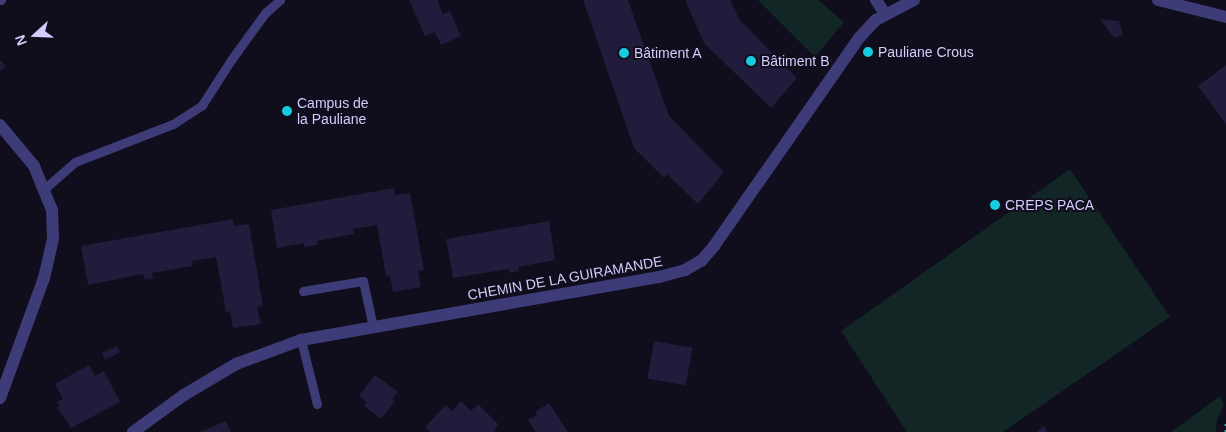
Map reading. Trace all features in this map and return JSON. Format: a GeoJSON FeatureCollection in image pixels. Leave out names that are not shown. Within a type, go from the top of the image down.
{"type":"FeatureCollection","features":[{"type":"Feature","properties":{"kind":"street"},"geometry":{"type":"LineString","coordinates":[[876,0],[885,14]]}},
{"type":"Feature","properties":{"kind":"street","name":"CHEMIN DE LA GUIRAMANDE"},"geometry":{"type":"LineString","coordinates":[[133,432],[184,394],[236,364],[301,340],[659,277],[685,270],[702,260],[714,246],[859,38],[885,14],[914,0]]}},
{"type":"Feature","properties":{"kind":"street"},"geometry":{"type":"LineString","coordinates":[[1158,0],[1226,17]]}},
{"type":"Feature","properties":{"kind":"street"},"geometry":{"type":"LineString","coordinates":[[0,125],[34,166],[52,210],[52,239],[44,278],[0,398]]}},
{"type":"Feature","properties":{"kind":"lane"},"geometry":{"type":"LineString","coordinates":[[43,190],[75,162],[173,124],[202,104],[260,21],[280,0]]}},
{"type":"Feature","properties":{"kind":"lane"},"geometry":{"type":"LineString","coordinates":[[303,291],[363,280],[373,327]]}},
{"type":"Feature","properties":{"kind":"lane"},"geometry":{"type":"LineString","coordinates":[[301,340],[317,404]]}},
{"type":"Feature","properties":{"kind":"path"},"geometry":{"type":"LineString","coordinates":[[1226,422],[1226,432]]}},
{"type":"Feature","properties":{"kind":"green space"},"geometry":{"type":"Polygon","coordinates":[[[758,0],[818,0],[844,22],[815,57],[758,0]]]}},
{"type":"Feature","properties":{"kind":"green space"},"geometry":{"type":"Polygon","coordinates":[[[1070,169],[1170,317],[1003,432],[907,432],[841,331],[1070,169]]]}},
{"type":"Feature","properties":{"kind":"green space"},"geometry":{"type":"Polygon","coordinates":[[[1220,396],[1224,405],[1217,420],[1216,432],[1171,432],[1220,396]]]}},
{"type":"Feature","properties":{"kind":"building"},"geometry":{"type":"Polygon","coordinates":[[[409,0],[437,0],[443,14],[450,11],[461,36],[441,45],[435,32],[425,36],[409,0]]]}},
{"type":"Feature","properties":{"kind":"building","name":"Bâtiment A"},"geometry":{"type":"Polygon","coordinates":[[[583,0],[628,0],[669,116],[724,172],[698,204],[667,174],[664,178],[634,148],[583,0]]]}},
{"type":"Feature","properties":{"kind":"building","name":"Bâtiment B"},"geometry":{"type":"Polygon","coordinates":[[[685,0],[730,0],[739,19],[797,78],[771,108],[704,43],[685,0]]]}},
{"type":"Feature","properties":{"kind":"building"},"geometry":{"type":"Polygon","coordinates":[[[1100,19],[1119,21],[1123,35],[1114,38],[1100,19]]]}},
{"type":"Feature","properties":{"kind":"building"},"geometry":{"type":"Polygon","coordinates":[[[0,60],[6,66],[0,71],[0,60]]]}},
{"type":"Feature","properties":{"kind":"building"},"geometry":{"type":"Polygon","coordinates":[[[1226,65],[1226,124],[1198,86],[1226,65]]]}},
{"type":"Feature","properties":{"kind":"building"},"geometry":{"type":"Polygon","coordinates":[[[394,188],[395,195],[410,193],[424,270],[418,271],[421,287],[393,292],[390,275],[386,276],[377,225],[353,229],[354,234],[317,241],[317,245],[304,247],[304,243],[277,248],[271,210],[394,188]]]}},
{"type":"Feature","properties":{"kind":"building"},"geometry":{"type":"Polygon","coordinates":[[[233,219],[234,226],[249,224],[263,306],[257,307],[261,324],[233,328],[230,311],[226,312],[216,257],[192,261],[193,266],[152,273],[153,278],[145,280],[143,274],[88,285],[81,246],[233,219]]]}},
{"type":"Feature","properties":{"kind":"building"},"geometry":{"type":"Polygon","coordinates":[[[549,221],[555,260],[518,267],[519,271],[509,273],[509,269],[453,278],[446,239],[549,221]]]}},
{"type":"Feature","properties":{"kind":"building"},"geometry":{"type":"Polygon","coordinates":[[[654,341],[692,348],[686,385],[647,378],[654,341]]]}},
{"type":"Feature","properties":{"kind":"building"},"geometry":{"type":"Polygon","coordinates":[[[117,346],[120,352],[105,360],[102,353],[117,346]]]}},
{"type":"Feature","properties":{"kind":"building"},"geometry":{"type":"Polygon","coordinates":[[[89,365],[95,376],[104,371],[120,402],[71,428],[57,407],[59,406],[57,402],[63,399],[55,384],[89,365]]]}},
{"type":"Feature","properties":{"kind":"building"},"geometry":{"type":"Polygon","coordinates":[[[375,375],[398,392],[392,399],[395,401],[381,419],[364,406],[367,402],[359,396],[375,375]]]}},
{"type":"Feature","properties":{"kind":"building"},"geometry":{"type":"Polygon","coordinates":[[[461,401],[471,411],[478,404],[499,425],[494,430],[496,432],[430,432],[425,427],[446,405],[452,411],[461,401]]]}},
{"type":"Feature","properties":{"kind":"building"},"geometry":{"type":"Polygon","coordinates":[[[549,403],[568,432],[536,432],[528,420],[537,415],[535,412],[549,403]]]}},
{"type":"Feature","properties":{"kind":"building"},"geometry":{"type":"Polygon","coordinates":[[[226,421],[231,432],[200,432],[226,421]]]}},
{"type":"Feature","properties":{"kind":"building"},"geometry":{"type":"Polygon","coordinates":[[[1044,426],[1047,432],[1036,432],[1044,426]]]}},
{"type":"Feature","properties":{"kind":"place","name":"Pauliane Crous"},"geometry":{"type":"Point","coordinates":[868,52]}},
{"type":"Feature","properties":{"kind":"place","name":"Bâtiment A"},"geometry":{"type":"Point","coordinates":[624,53]}},
{"type":"Feature","properties":{"kind":"place","name":"Bâtiment B"},"geometry":{"type":"Point","coordinates":[751,61]}},
{"type":"Feature","properties":{"kind":"place","name":"Campus de la Pauliane"},"geometry":{"type":"Point","coordinates":[287,111]}},
{"type":"Feature","properties":{"kind":"place","name":"CREPS PACA"},"geometry":{"type":"Point","coordinates":[995,205]}}]}
